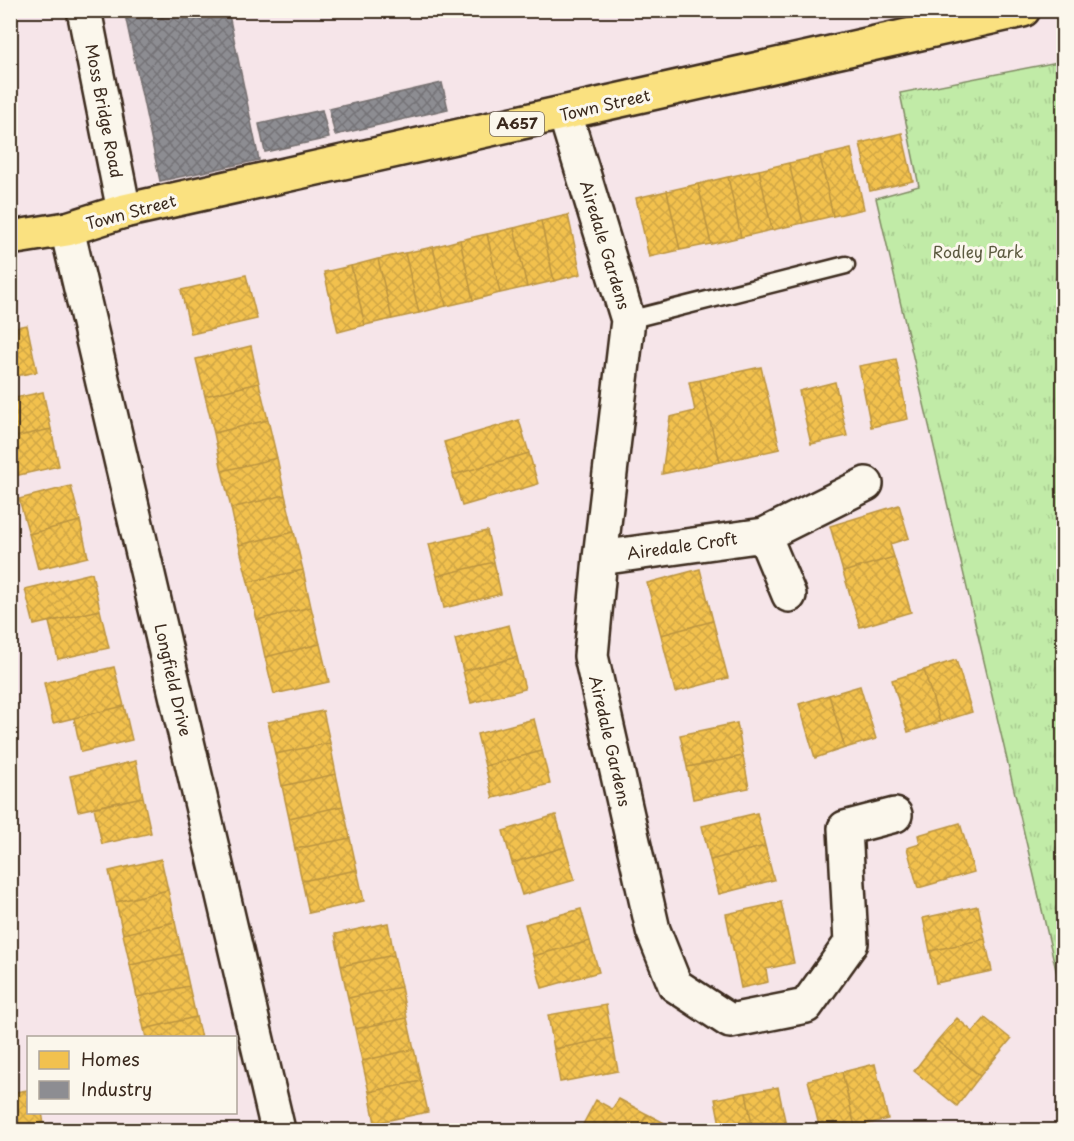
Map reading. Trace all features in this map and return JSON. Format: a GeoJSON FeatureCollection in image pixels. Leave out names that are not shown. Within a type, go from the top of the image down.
{"type":"FeatureCollection","features":[{"type":"Feature","properties":{"kind":"main road","name":"Town Street"},"geometry":{"type":"LineString","coordinates":[[10,238],[67,229],[124,211],[1023,10]]}},
{"type":"Feature","properties":{"kind":"street","name":"Moss Bridge Road"},"geometry":{"type":"LineString","coordinates":[[84,10],[124,211]]}},
{"type":"Feature","properties":{"kind":"street","name":"Airedale Gardens"},"geometry":{"type":"LineString","coordinates":[[565,114],[628,320],[591,656],[653,930],[675,985],[730,1021],[806,1006],[851,943],[845,828],[895,815]]}},
{"type":"Feature","properties":{"kind":"street","name":"Longfield Drive"},"geometry":{"type":"LineString","coordinates":[[67,229],[278,1131]]}},
{"type":"Feature","properties":{"kind":"street","name":"Airedale Croft"},"geometry":{"type":"LineString","coordinates":[[600,558],[764,535],[866,484]]}},
{"type":"Feature","properties":{"kind":"street"},"geometry":{"type":"LineString","coordinates":[[764,535],[789,595]]}},
{"type":"Feature","properties":{"kind":"lane"},"geometry":{"type":"LineString","coordinates":[[628,320],[846,265]]}},
{"type":"Feature","properties":{"kind":"green space","name":"Rodley Park"},"geometry":{"type":"Polygon","coordinates":[[[1064,61],[1063,1000],[876,198],[919,186],[900,93],[1064,61]]]}},
{"type":"Feature","properties":{"kind":"building: Homes"},"geometry":{"type":"Polygon","coordinates":[[[902,133],[913,181],[870,191],[860,143],[902,133]]]}},
{"type":"Feature","properties":{"kind":"building: Homes"},"geometry":{"type":"Polygon","coordinates":[[[851,149],[864,209],[833,216],[820,156],[851,149]]]}},
{"type":"Feature","properties":{"kind":"building: Homes"},"geometry":{"type":"Polygon","coordinates":[[[820,156],[833,216],[803,223],[789,163],[820,156]]]}},
{"type":"Feature","properties":{"kind":"building: Homes"},"geometry":{"type":"Polygon","coordinates":[[[789,163],[803,223],[772,230],[759,170],[789,163]]]}},
{"type":"Feature","properties":{"kind":"building: Homes"},"geometry":{"type":"Polygon","coordinates":[[[759,170],[772,230],[741,237],[728,177],[759,170]]]}},
{"type":"Feature","properties":{"kind":"building: Homes"},"geometry":{"type":"Polygon","coordinates":[[[728,177],[741,237],[711,244],[698,184],[728,177]]]}},
{"type":"Feature","properties":{"kind":"building: Homes"},"geometry":{"type":"Polygon","coordinates":[[[698,184],[711,244],[680,250],[667,191],[698,184]]]}},
{"type":"Feature","properties":{"kind":"building: Homes"},"geometry":{"type":"Polygon","coordinates":[[[667,191],[680,250],[649,257],[636,198],[667,191]]]}},
{"type":"Feature","properties":{"kind":"building: Homes"},"geometry":{"type":"Polygon","coordinates":[[[568,215],[581,274],[554,281],[541,221],[568,215]]]}},
{"type":"Feature","properties":{"kind":"building: Homes"},"geometry":{"type":"Polygon","coordinates":[[[541,221],[554,281],[527,287],[514,228],[541,221]]]}},
{"type":"Feature","properties":{"kind":"building: Homes"},"geometry":{"type":"Polygon","coordinates":[[[514,228],[527,287],[500,293],[487,234],[514,228]]]}},
{"type":"Feature","properties":{"kind":"building: Homes"},"geometry":{"type":"Polygon","coordinates":[[[487,234],[500,293],[473,300],[460,240],[487,234]]]}},
{"type":"Feature","properties":{"kind":"building: Homes"},"geometry":{"type":"Polygon","coordinates":[[[460,240],[473,300],[446,306],[433,247],[460,240]]]}},
{"type":"Feature","properties":{"kind":"building: Homes"},"geometry":{"type":"Polygon","coordinates":[[[433,247],[446,306],[419,313],[405,253],[433,247]]]}},
{"type":"Feature","properties":{"kind":"building: Homes"},"geometry":{"type":"Polygon","coordinates":[[[405,253],[419,313],[392,319],[378,259],[405,253]]]}},
{"type":"Feature","properties":{"kind":"building: Homes"},"geometry":{"type":"Polygon","coordinates":[[[378,259],[392,319],[365,325],[351,266],[378,259]]]}},
{"type":"Feature","properties":{"kind":"building: Homes"},"geometry":{"type":"Polygon","coordinates":[[[351,266],[365,325],[338,332],[324,272],[351,266]]]}},
{"type":"Feature","properties":{"kind":"building: Homes"},"geometry":{"type":"Polygon","coordinates":[[[246,275],[257,319],[191,334],[181,290],[246,275]]]}},
{"type":"Feature","properties":{"kind":"building: Homes"},"geometry":{"type":"Polygon","coordinates":[[[27,325],[37,372],[10,377],[10,328],[27,325]]]}},
{"type":"Feature","properties":{"kind":"building: Homes"},"geometry":{"type":"Polygon","coordinates":[[[251,346],[259,383],[205,396],[196,359],[251,346]]]}},
{"type":"Feature","properties":{"kind":"building: Homes"},"geometry":{"type":"Polygon","coordinates":[[[896,359],[908,419],[871,427],[859,366],[896,359]]]}},
{"type":"Feature","properties":{"kind":"building: Homes"},"geometry":{"type":"Polygon","coordinates":[[[761,367],[780,449],[720,462],[700,380],[761,367]]]}},
{"type":"Feature","properties":{"kind":"building: Homes"},"geometry":{"type":"Polygon","coordinates":[[[700,380],[720,462],[662,474],[670,417],[695,411],[689,382],[700,380]]]}},
{"type":"Feature","properties":{"kind":"building: Homes"},"geometry":{"type":"Polygon","coordinates":[[[835,382],[847,436],[811,444],[799,391],[835,382]]]}},
{"type":"Feature","properties":{"kind":"building: Homes"},"geometry":{"type":"Polygon","coordinates":[[[259,383],[268,420],[214,433],[205,396],[259,383]]]}},
{"type":"Feature","properties":{"kind":"building: Homes"},"geometry":{"type":"Polygon","coordinates":[[[43,392],[51,429],[10,438],[10,399],[43,392]]]}},
{"type":"Feature","properties":{"kind":"building: Homes"},"geometry":{"type":"Polygon","coordinates":[[[268,420],[277,458],[222,471],[214,433],[268,420]]]}},
{"type":"Feature","properties":{"kind":"building: Homes"},"geometry":{"type":"Polygon","coordinates":[[[519,420],[529,453],[453,475],[444,442],[519,420]]]}},
{"type":"Feature","properties":{"kind":"building: Homes"},"geometry":{"type":"Polygon","coordinates":[[[51,429],[59,466],[10,477],[10,438],[51,429]]]}},
{"type":"Feature","properties":{"kind":"building: Homes"},"geometry":{"type":"Polygon","coordinates":[[[529,453],[538,484],[462,506],[453,475],[529,453]]]}},
{"type":"Feature","properties":{"kind":"building: Homes"},"geometry":{"type":"Polygon","coordinates":[[[277,458],[285,495],[231,508],[222,471],[277,458]]]}},
{"type":"Feature","properties":{"kind":"building: Homes"},"geometry":{"type":"Polygon","coordinates":[[[71,486],[80,521],[29,534],[19,499],[71,486]]]}},
{"type":"Feature","properties":{"kind":"building: Homes"},"geometry":{"type":"Polygon","coordinates":[[[285,495],[294,532],[239,545],[231,508],[285,495]]]}},
{"type":"Feature","properties":{"kind":"building: Homes"},"geometry":{"type":"Polygon","coordinates":[[[899,505],[909,538],[890,544],[894,557],[843,572],[830,526],[899,505]]]}},
{"type":"Feature","properties":{"kind":"building: Homes"},"geometry":{"type":"Polygon","coordinates":[[[80,521],[88,557],[38,569],[29,534],[80,521]]]}},
{"type":"Feature","properties":{"kind":"building: Homes"},"geometry":{"type":"Polygon","coordinates":[[[487,531],[494,562],[437,576],[429,544],[487,531]]]}},
{"type":"Feature","properties":{"kind":"building: Homes"},"geometry":{"type":"Polygon","coordinates":[[[294,532],[303,570],[248,582],[239,545],[294,532]]]}},
{"type":"Feature","properties":{"kind":"building: Homes"},"geometry":{"type":"Polygon","coordinates":[[[894,557],[911,612],[860,627],[843,572],[894,557]]]}},
{"type":"Feature","properties":{"kind":"building: Homes"},"geometry":{"type":"Polygon","coordinates":[[[494,562],[501,594],[444,608],[437,576],[494,562]]]}},
{"type":"Feature","properties":{"kind":"building: Homes"},"geometry":{"type":"Polygon","coordinates":[[[700,569],[713,621],[661,635],[647,583],[700,569]]]}},
{"type":"Feature","properties":{"kind":"building: Homes"},"geometry":{"type":"Polygon","coordinates":[[[303,570],[311,607],[257,620],[248,582],[303,570]]]}},
{"type":"Feature","properties":{"kind":"building: Homes"},"geometry":{"type":"Polygon","coordinates":[[[92,573],[100,610],[34,625],[25,589],[92,573]]]}},
{"type":"Feature","properties":{"kind":"building: Homes"},"geometry":{"type":"Polygon","coordinates":[[[311,607],[320,644],[265,657],[257,620],[311,607]]]}},
{"type":"Feature","properties":{"kind":"building: Homes"},"geometry":{"type":"Polygon","coordinates":[[[100,610],[109,648],[58,659],[49,622],[100,610]]]}},
{"type":"Feature","properties":{"kind":"building: Homes"},"geometry":{"type":"Polygon","coordinates":[[[713,621],[728,678],[675,692],[661,635],[713,621]]]}},
{"type":"Feature","properties":{"kind":"building: Homes"},"geometry":{"type":"Polygon","coordinates":[[[509,625],[517,657],[463,671],[455,639],[509,625]]]}},
{"type":"Feature","properties":{"kind":"building: Homes"},"geometry":{"type":"Polygon","coordinates":[[[320,644],[329,682],[274,694],[265,657],[320,644]]]}},
{"type":"Feature","properties":{"kind":"building: Homes"},"geometry":{"type":"Polygon","coordinates":[[[517,657],[525,689],[471,703],[463,671],[517,657]]]}},
{"type":"Feature","properties":{"kind":"building: Homes"},"geometry":{"type":"Polygon","coordinates":[[[956,660],[972,712],[940,722],[924,670],[956,660]]]}},
{"type":"Feature","properties":{"kind":"building: Homes"},"geometry":{"type":"Polygon","coordinates":[[[114,667],[124,706],[53,723],[44,683],[114,667]]]}},
{"type":"Feature","properties":{"kind":"building: Homes"},"geometry":{"type":"Polygon","coordinates":[[[924,670],[940,722],[908,732],[892,680],[924,670]]]}},
{"type":"Feature","properties":{"kind":"building: Homes"},"geometry":{"type":"Polygon","coordinates":[[[860,686],[876,739],[845,748],[829,695],[860,686]]]}},
{"type":"Feature","properties":{"kind":"building: Homes"},"geometry":{"type":"Polygon","coordinates":[[[829,695],[845,748],[815,758],[799,704],[829,695]]]}},
{"type":"Feature","properties":{"kind":"building: Homes"},"geometry":{"type":"Polygon","coordinates":[[[124,706],[132,740],[81,752],[74,718],[124,706]]]}},
{"type":"Feature","properties":{"kind":"building: Homes"},"geometry":{"type":"Polygon","coordinates":[[[323,711],[330,743],[275,754],[268,722],[323,711]]]}},
{"type":"Feature","properties":{"kind":"building: Homes"},"geometry":{"type":"Polygon","coordinates":[[[534,719],[542,751],[485,766],[477,734],[534,719]]]}},
{"type":"Feature","properties":{"kind":"building: Homes"},"geometry":{"type":"Polygon","coordinates":[[[737,723],[743,756],[687,767],[680,735],[737,723]]]}},
{"type":"Feature","properties":{"kind":"building: Homes"},"geometry":{"type":"Polygon","coordinates":[[[330,743],[336,774],[282,786],[275,754],[330,743]]]}},
{"type":"Feature","properties":{"kind":"building: Homes"},"geometry":{"type":"Polygon","coordinates":[[[542,751],[550,784],[493,798],[485,766],[542,751]]]}},
{"type":"Feature","properties":{"kind":"building: Homes"},"geometry":{"type":"Polygon","coordinates":[[[743,756],[749,788],[693,799],[687,767],[743,756]]]}},
{"type":"Feature","properties":{"kind":"building: Homes"},"geometry":{"type":"Polygon","coordinates":[[[136,761],[143,797],[78,811],[70,776],[136,761]]]}},
{"type":"Feature","properties":{"kind":"building: Homes"},"geometry":{"type":"Polygon","coordinates":[[[336,774],[343,806],[289,818],[282,786],[336,774]]]}},
{"type":"Feature","properties":{"kind":"building: Homes"},"geometry":{"type":"Polygon","coordinates":[[[143,797],[151,833],[102,844],[94,807],[143,797]]]}},
{"type":"Feature","properties":{"kind":"building: Homes"},"geometry":{"type":"Polygon","coordinates":[[[343,806],[350,838],[295,849],[289,818],[343,806]]]}},
{"type":"Feature","properties":{"kind":"building: Homes"},"geometry":{"type":"Polygon","coordinates":[[[757,813],[765,846],[710,860],[702,826],[757,813]]]}},
{"type":"Feature","properties":{"kind":"building: Homes"},"geometry":{"type":"Polygon","coordinates":[[[556,815],[565,847],[512,863],[503,831],[556,815]]]}},
{"type":"Feature","properties":{"kind":"building: Homes"},"geometry":{"type":"Polygon","coordinates":[[[960,823],[974,872],[918,888],[907,848],[920,844],[918,835],[960,823]]]}},
{"type":"Feature","properties":{"kind":"building: Homes"},"geometry":{"type":"Polygon","coordinates":[[[350,838],[357,870],[302,881],[295,849],[350,838]]]}},
{"type":"Feature","properties":{"kind":"building: Homes"},"geometry":{"type":"Polygon","coordinates":[[[765,846],[774,880],[719,894],[710,860],[765,846]]]}},
{"type":"Feature","properties":{"kind":"building: Homes"},"geometry":{"type":"Polygon","coordinates":[[[565,847],[575,880],[522,895],[512,863],[565,847]]]}},
{"type":"Feature","properties":{"kind":"building: Homes"},"geometry":{"type":"Polygon","coordinates":[[[161,859],[168,890],[116,902],[109,871],[161,859]]]}},
{"type":"Feature","properties":{"kind":"building: Homes"},"geometry":{"type":"Polygon","coordinates":[[[357,870],[364,901],[309,913],[302,881],[357,870]]]}},
{"type":"Feature","properties":{"kind":"building: Homes"},"geometry":{"type":"Polygon","coordinates":[[[168,890],[175,922],[123,934],[116,902],[168,890]]]}},
{"type":"Feature","properties":{"kind":"building: Homes"},"geometry":{"type":"Polygon","coordinates":[[[781,902],[794,963],[766,969],[768,982],[741,988],[726,914],[781,902]]]}},
{"type":"Feature","properties":{"kind":"building: Homes"},"geometry":{"type":"Polygon","coordinates":[[[978,906],[985,939],[930,951],[923,918],[978,906]]]}},
{"type":"Feature","properties":{"kind":"building: Homes"},"geometry":{"type":"Polygon","coordinates":[[[581,909],[590,941],[533,956],[525,924],[581,909]]]}},
{"type":"Feature","properties":{"kind":"building: Homes"},"geometry":{"type":"Polygon","coordinates":[[[175,922],[182,954],[130,965],[123,934],[175,922]]]}},
{"type":"Feature","properties":{"kind":"building: Homes"},"geometry":{"type":"Polygon","coordinates":[[[388,923],[394,955],[341,966],[335,934],[388,923]]]}},
{"type":"Feature","properties":{"kind":"building: Homes"},"geometry":{"type":"Polygon","coordinates":[[[985,939],[992,971],[936,983],[930,951],[985,939]]]}},
{"type":"Feature","properties":{"kind":"building: Homes"},"geometry":{"type":"Polygon","coordinates":[[[590,941],[599,972],[542,988],[533,956],[590,941]]]}},
{"type":"Feature","properties":{"kind":"building: Homes"},"geometry":{"type":"Polygon","coordinates":[[[182,954],[189,986],[137,997],[130,965],[182,954]]]}},
{"type":"Feature","properties":{"kind":"building: Homes"},"geometry":{"type":"Polygon","coordinates":[[[394,955],[401,987],[348,998],[341,966],[394,955]]]}},
{"type":"Feature","properties":{"kind":"building: Homes"},"geometry":{"type":"Polygon","coordinates":[[[189,986],[196,1017],[144,1029],[137,997],[189,986]]]}},
{"type":"Feature","properties":{"kind":"building: Homes"},"geometry":{"type":"Polygon","coordinates":[[[401,987],[407,1018],[355,1029],[348,998],[401,987]]]}},
{"type":"Feature","properties":{"kind":"building: Homes"},"geometry":{"type":"Polygon","coordinates":[[[606,1005],[612,1038],[554,1049],[548,1015],[606,1005]]]}},
{"type":"Feature","properties":{"kind":"building: Homes"},"geometry":{"type":"Polygon","coordinates":[[[196,1017],[201,1036],[146,1036],[144,1029],[196,1017]]]}},
{"type":"Feature","properties":{"kind":"building: Homes"},"geometry":{"type":"Polygon","coordinates":[[[407,1018],[414,1049],[362,1061],[355,1029],[407,1018]]]}},
{"type":"Feature","properties":{"kind":"building: Homes"},"geometry":{"type":"Polygon","coordinates":[[[957,1018],[973,1032],[985,1018],[1011,1039],[980,1076],[937,1041],[957,1018]]]}},
{"type":"Feature","properties":{"kind":"building: Homes"},"geometry":{"type":"Polygon","coordinates":[[[612,1038],[618,1071],[560,1082],[554,1049],[612,1038]]]}},
{"type":"Feature","properties":{"kind":"building: Homes"},"geometry":{"type":"Polygon","coordinates":[[[937,1041],[980,1076],[957,1106],[914,1071],[937,1041]]]}},
{"type":"Feature","properties":{"kind":"building: Homes"},"geometry":{"type":"Polygon","coordinates":[[[414,1049],[421,1081],[369,1092],[362,1061],[414,1049]]]}},
{"type":"Feature","properties":{"kind":"building: Homes"},"geometry":{"type":"Polygon","coordinates":[[[875,1064],[888,1119],[855,1127],[842,1072],[875,1064]]]}},
{"type":"Feature","properties":{"kind":"building: Homes"},"geometry":{"type":"Polygon","coordinates":[[[842,1072],[855,1127],[820,1130],[808,1080],[842,1072]]]}},
{"type":"Feature","properties":{"kind":"building: Homes"},"geometry":{"type":"Polygon","coordinates":[[[421,1081],[428,1112],[375,1123],[369,1092],[421,1081]]]}},
{"type":"Feature","properties":{"kind":"building: Homes"},"geometry":{"type":"Polygon","coordinates":[[[778,1087],[787,1130],[753,1130],[746,1093],[778,1087]]]}},
{"type":"Feature","properties":{"kind":"building: Homes"},"geometry":{"type":"Polygon","coordinates":[[[27,1090],[27,1114],[42,1114],[45,1130],[10,1130],[10,1093],[27,1090]]]}},
{"type":"Feature","properties":{"kind":"building: Homes"},"geometry":{"type":"Polygon","coordinates":[[[746,1093],[753,1130],[721,1130],[715,1099],[746,1093]]]}},
{"type":"Feature","properties":{"kind":"building: Homes"},"geometry":{"type":"Polygon","coordinates":[[[619,1099],[647,1114],[638,1130],[580,1130],[596,1100],[612,1109],[619,1099]]]}},
{"type":"Feature","properties":{"kind":"building: Homes"},"geometry":{"type":"Polygon","coordinates":[[[647,1114],[678,1130],[638,1130],[647,1114]]]}},
{"type":"Feature","properties":{"kind":"building: Industry"},"geometry":{"type":"Polygon","coordinates":[[[124,10],[228,10],[259,160],[160,181],[124,10]]]}},
{"type":"Feature","properties":{"kind":"building: Industry"},"geometry":{"type":"Polygon","coordinates":[[[442,83],[448,109],[335,135],[329,109],[442,83]]]}},
{"type":"Feature","properties":{"kind":"building: Industry"},"geometry":{"type":"Polygon","coordinates":[[[322,110],[329,138],[265,152],[259,124],[322,110]]]}}]}
